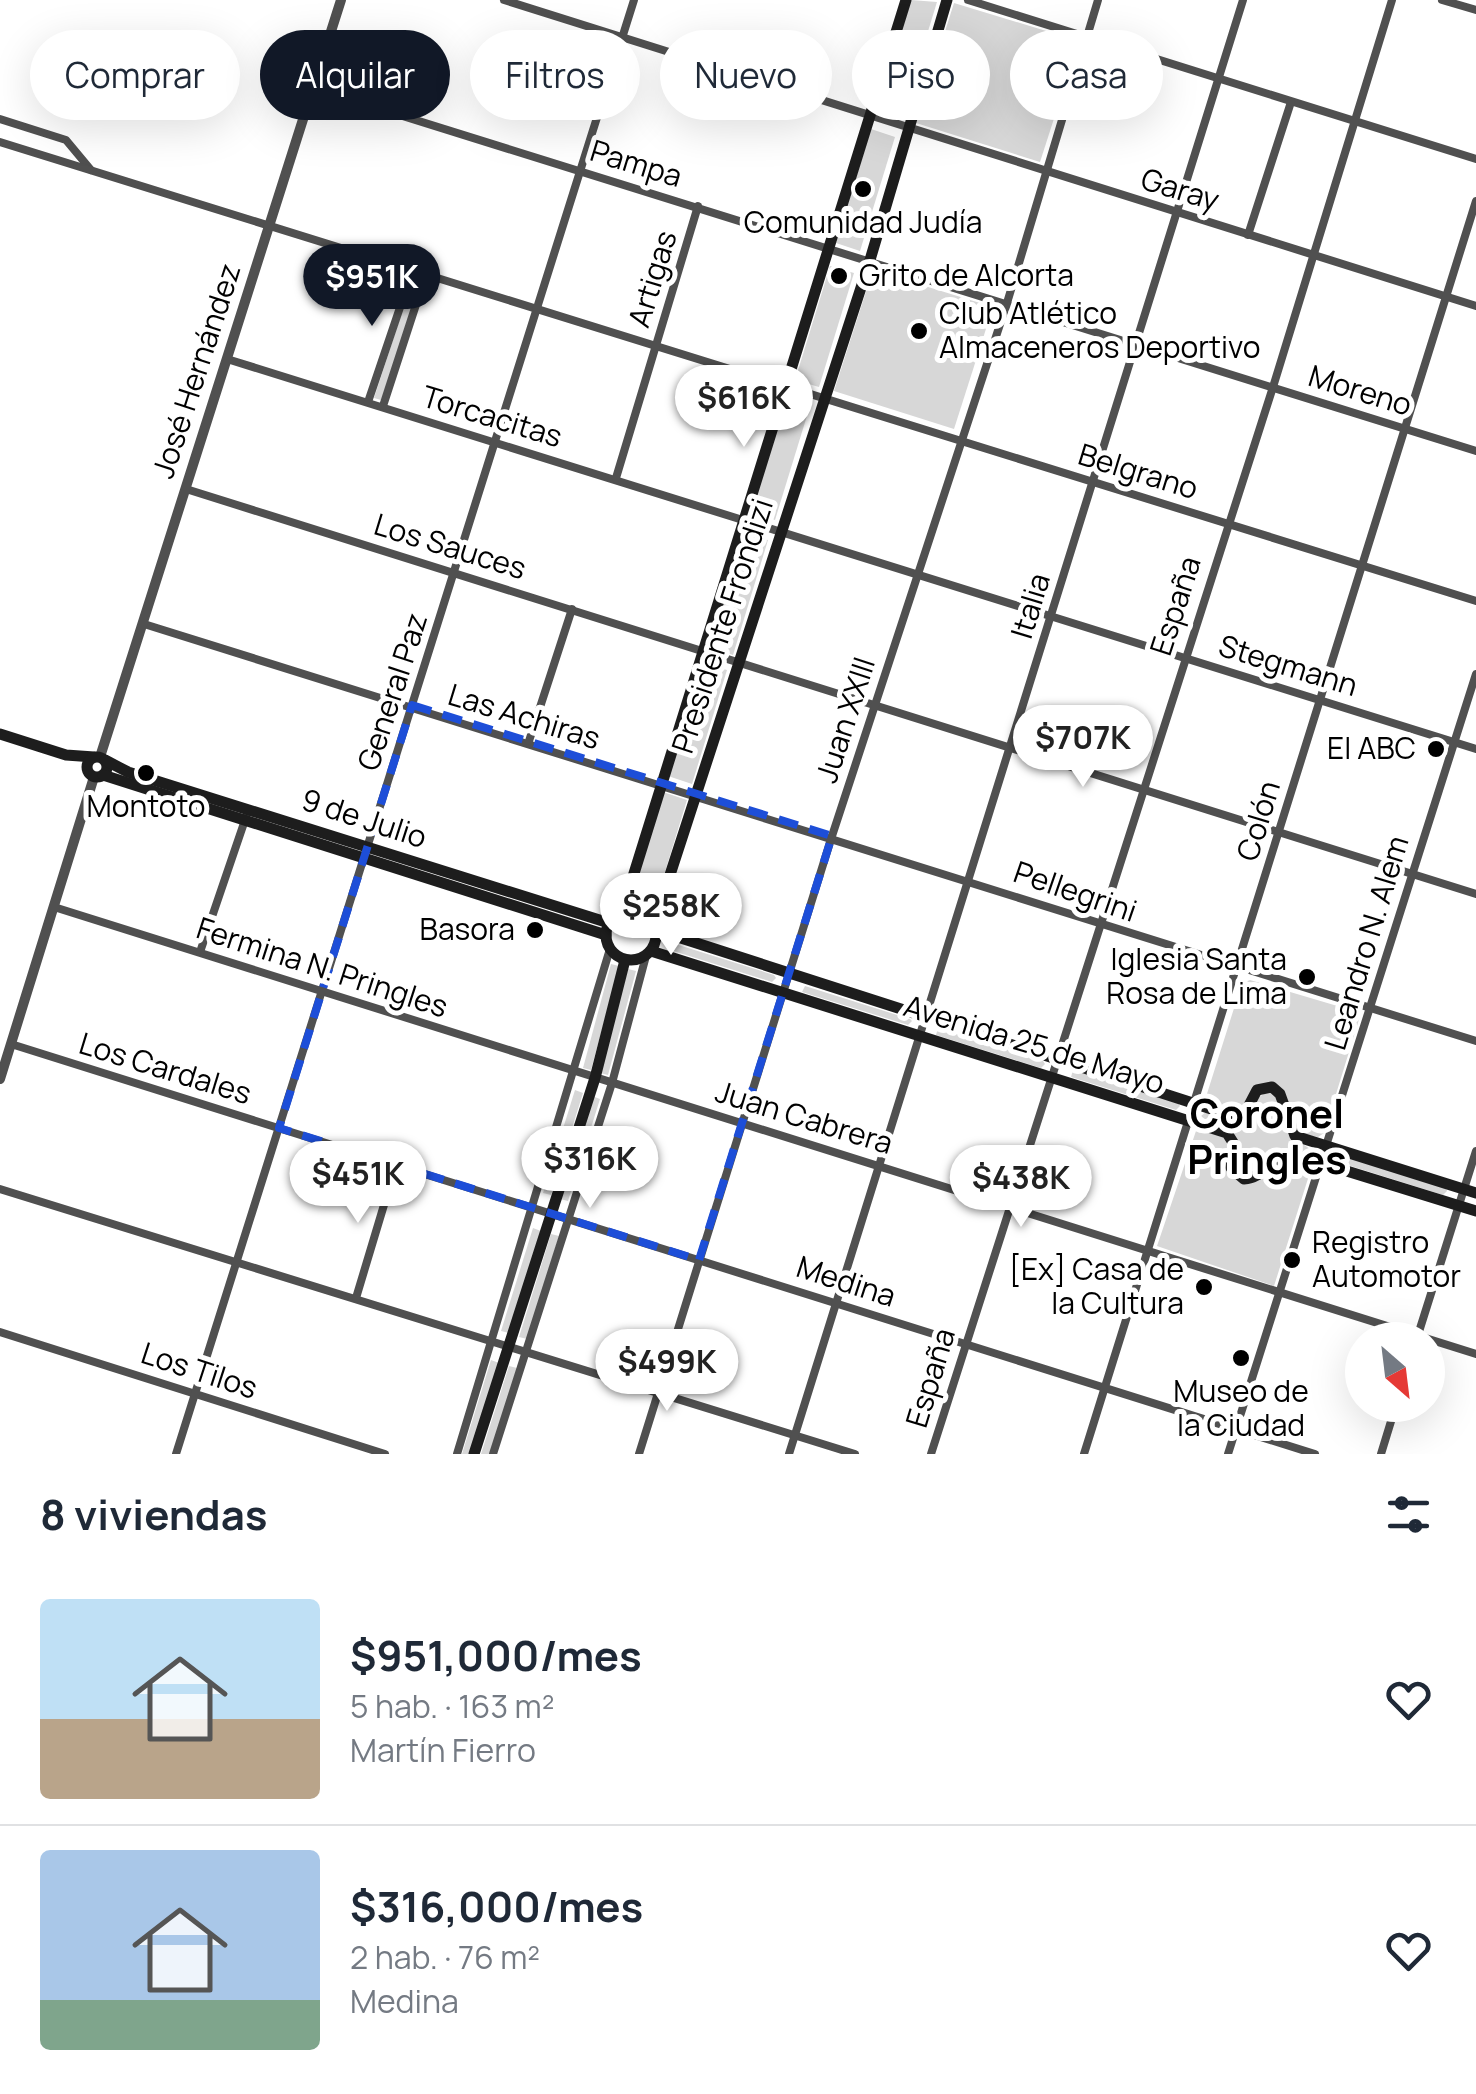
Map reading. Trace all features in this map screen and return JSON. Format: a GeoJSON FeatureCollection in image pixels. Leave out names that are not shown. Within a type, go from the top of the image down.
{"type":"FeatureCollection","features":[{"type":"Feature","properties":{"kind":"main road","name":"Presidente Frondizi"},"geometry":{"type":"LineString","coordinates":[[897,30],[906,0]]}},
{"type":"Feature","properties":{"kind":"main road","name":"Presidente Frondizi"},"geometry":{"type":"LineString","coordinates":[[655,927],[695,793],[870,260],[947,0]]}},
{"type":"Feature","properties":{"kind":"main road","name":"Presidente Frondizi"},"geometry":{"type":"LineString","coordinates":[[622,912],[870,120]]}},
{"type":"Feature","properties":{"kind":"main road"},"geometry":{"type":"LineString","coordinates":[[0,734],[66,755]]}},
{"type":"Feature","properties":{"kind":"main road","name":"9 de Julio"},"geometry":{"type":"LineString","coordinates":[[66,755],[100,758],[128,772],[247,814],[607,929]]}},
{"type":"Feature","properties":{"kind":"main road","name":"9 de Julio"},"geometry":{"type":"LineString","coordinates":[[66,755],[95,774],[247,814]]}},
{"type":"Feature","properties":{"kind":"main road"},"geometry":{"type":"LineString","coordinates":[[95,774],[100,758]]}},
{"type":"Feature","properties":{"kind":"main road"},"geometry":{"type":"LineString","coordinates":[[622,912],[644,914],[655,927],[649,954],[625,960],[610,949],[607,929],[622,912]]}},
{"type":"Feature","properties":{"kind":"main road","name":"Avenida 25 de Mayo"},"geometry":{"type":"LineString","coordinates":[[655,927],[788,973],[1239,1115],[1254,1092],[1272,1087],[1282,1098],[1292,1134],[1470,1191]]}},
{"type":"Feature","properties":{"kind":"main road","name":"Avenida 25 de Mayo"},"geometry":{"type":"LineString","coordinates":[[649,954],[782,992],[1227,1133],[1234,1144],[1231,1168],[1244,1179],[1259,1175],[1288,1154],[1476,1211]]}},
{"type":"Feature","properties":{"kind":"main road"},"geometry":{"type":"LineString","coordinates":[[474,1454],[595,1078],[625,960]]}},
{"type":"Feature","properties":{"kind":"street","name":"José Hernández"},"geometry":{"type":"LineString","coordinates":[[331,30],[341,0]]}},
{"type":"Feature","properties":{"kind":"street","name":"Garay"},"geometry":{"type":"LineString","coordinates":[[504,0],[600,30]]}},
{"type":"Feature","properties":{"kind":"street","name":"General Paz"},"geometry":{"type":"LineString","coordinates":[[624,30],[634,0]]}},
{"type":"Feature","properties":{"kind":"street"},"geometry":{"type":"LineString","coordinates":[[968,0],[1064,30]]}},
{"type":"Feature","properties":{"kind":"street","name":"Juan XXIII"},"geometry":{"type":"LineString","coordinates":[[1088,30],[1098,0]]}},
{"type":"Feature","properties":{"kind":"street","name":"Italia"},"geometry":{"type":"LineString","coordinates":[[789,1454],[1244,0]]}},
{"type":"Feature","properties":{"kind":"street","name":"España"},"geometry":{"type":"LineString","coordinates":[[931,1454],[1008,1206],[1102,926],[1141,788],[1273,387],[1392,0]]}},
{"type":"Feature","properties":{"kind":"street"},"geometry":{"type":"LineString","coordinates":[[1442,0],[1476,10]]}},
{"type":"Feature","properties":{"kind":"street","name":"Garay"},"geometry":{"type":"LineString","coordinates":[[640,43],[852,110]]}},
{"type":"Feature","properties":{"kind":"street"},"geometry":{"type":"LineString","coordinates":[[1163,61],[1476,160]]}},
{"type":"Feature","properties":{"kind":"street"},"geometry":{"type":"LineString","coordinates":[[1248,235],[1291,102]]}},
{"type":"Feature","properties":{"kind":"street"},"geometry":{"type":"LineString","coordinates":[[0,118],[66,140],[90,170]]}},
{"type":"Feature","properties":{"kind":"street","name":"José Hernández"},"geometry":{"type":"LineString","coordinates":[[100,758],[303,120]]}},
{"type":"Feature","properties":{"kind":"street","name":"Pampa"},"geometry":{"type":"LineString","coordinates":[[417,120],[831,247]]}},
{"type":"Feature","properties":{"kind":"street","name":"General Paz"},"geometry":{"type":"LineString","coordinates":[[176,1454],[596,120]]}},
{"type":"Feature","properties":{"kind":"street","name":"Garay"},"geometry":{"type":"LineString","coordinates":[[883,120],[1476,306]]}},
{"type":"Feature","properties":{"kind":"street","name":"Juan XXIII"},"geometry":{"type":"LineString","coordinates":[[639,1454],[788,973],[1007,304],[1061,120]]}},
{"type":"Feature","properties":{"kind":"street","name":"Belgrano"},"geometry":{"type":"LineString","coordinates":[[0,142],[1476,601]]}},
{"type":"Feature","properties":{"kind":"street","name":"Colón"},"geometry":{"type":"LineString","coordinates":[[1084,1454],[1476,202]]}},
{"type":"Feature","properties":{"kind":"street","name":"Artigas"},"geometry":{"type":"LineString","coordinates":[[616,478],[698,206]]}},
{"type":"Feature","properties":{"kind":"street","name":"Moreno"},"geometry":{"type":"LineString","coordinates":[[831,247],[1476,451]]}},
{"type":"Feature","properties":{"kind":"street"},"geometry":{"type":"LineString","coordinates":[[368,402],[413,269]]}},
{"type":"Feature","properties":{"kind":"street"},"geometry":{"type":"LineString","coordinates":[[383,406],[426,274]]}},
{"type":"Feature","properties":{"kind":"street","name":"Torcacitas"},"geometry":{"type":"LineString","coordinates":[[228,359],[744,518]]}},
{"type":"Feature","properties":{"kind":"street","name":"Los Sauces"},"geometry":{"type":"LineString","coordinates":[[186,489],[1476,894]]}},
{"type":"Feature","properties":{"kind":"street","name":"Stegmann"},"geometry":{"type":"LineString","coordinates":[[744,518],[1476,749]]}},
{"type":"Feature","properties":{"kind":"street"},"geometry":{"type":"LineString","coordinates":[[529,741],[572,609]]}},
{"type":"Feature","properties":{"kind":"street","name":"Las Achiras"},"geometry":{"type":"LineString","coordinates":[[144,624],[660,783]]}},
{"type":"Feature","properties":{"kind":"street","name":"Leandro N. Alem"},"geometry":{"type":"LineString","coordinates":[[1228,1454],[1476,674]]}},
{"type":"Feature","properties":{"kind":"street"},"geometry":{"type":"LineString","coordinates":[[0,1078],[95,774]]}},
{"type":"Feature","properties":{"kind":"street","name":"Pellegrini"},"geometry":{"type":"LineString","coordinates":[[660,783],[969,879],[1102,926],[1476,1041]]}},
{"type":"Feature","properties":{"kind":"street"},"geometry":{"type":"LineString","coordinates":[[200,952],[247,814]]}},
{"type":"Feature","properties":{"kind":"street","name":"Fermina N. Pringles"},"geometry":{"type":"LineString","coordinates":[[54,906],[576,1073]]}},
{"type":"Feature","properties":{"kind":"street"},"geometry":{"type":"LineString","coordinates":[[457,1454],[576,1073],[610,949]]}},
{"type":"Feature","properties":{"kind":"street"},"geometry":{"type":"LineString","coordinates":[[493,1454],[612,1083],[649,954]]}},
{"type":"Feature","properties":{"kind":"street","name":"Los Cardales"},"geometry":{"type":"LineString","coordinates":[[11,1044],[534,1208]]}},
{"type":"Feature","properties":{"kind":"street","name":"Juan Cabrera"},"geometry":{"type":"LineString","coordinates":[[576,1073],[1370,1322]]}},
{"type":"Feature","properties":{"kind":"street"},"geometry":{"type":"LineString","coordinates":[[1422,1322],[1459,1206],[1470,1191],[1476,1152]]}},
{"type":"Feature","properties":{"kind":"street"},"geometry":{"type":"LineString","coordinates":[[356,1298],[396,1164]]}},
{"type":"Feature","properties":{"kind":"street"},"geometry":{"type":"LineString","coordinates":[[0,1189],[855,1454]]}},
{"type":"Feature","properties":{"kind":"street","name":"Medina"},"geometry":{"type":"LineString","coordinates":[[534,1208],[1315,1454]]}},
{"type":"Feature","properties":{"kind":"street","name":"Los Tilos"},"geometry":{"type":"LineString","coordinates":[[0,1332],[385,1454]]}},
{"type":"Feature","properties":{"kind":"street","name":"Juan Cabrera"},"geometry":{"type":"LineString","coordinates":[[1445,1346],[1476,1354]]}},
{"type":"Feature","properties":{"kind":"street"},"geometry":{"type":"LineString","coordinates":[[1381,1454],[1391,1422]]}},
{"type":"Feature","properties":{"kind":"highlighted area"},"geometry":{"type":"Polygon","coordinates":[[[412,705],[832,836],[699,1260],[279,1128],[412,705]]]}},
{"type":"Feature","properties":{"kind":"shaded area"},"geometry":{"type":"Polygon","coordinates":[[[911,0],[937,2],[928,30],[902,30],[911,0]]]}},
{"type":"Feature","properties":{"kind":"shaded area"},"geometry":{"type":"Polygon","coordinates":[[[954,3],[1043,30],[1010,30],[1010,120],[1054,120],[1040,162],[916,123],[990,120],[990,30],[945,30],[954,3]]]}},
{"type":"Feature","properties":{"kind":"shaded area"},"geometry":{"type":"Polygon","coordinates":[[[871,129],[895,137],[860,251],[836,243],[871,129]]]}},
{"type":"Feature","properties":{"kind":"shaded area"},"geometry":{"type":"Polygon","coordinates":[[[830,266],[854,273],[819,387],[795,380],[830,266]]]}},
{"type":"Feature","properties":{"kind":"shaded area","name":"Club Atlético Almaceneros Deportivo"},"geometry":{"type":"Polygon","coordinates":[[[873,270],[993,307],[954,429],[834,391],[873,270]]]}},
{"type":"Feature","properties":{"kind":"shaded area"},"geometry":{"type":"Polygon","coordinates":[[[413,279],[421,282],[381,400],[374,398],[413,279]]]}},
{"type":"Feature","properties":{"kind":"shaded area"},"geometry":{"type":"Polygon","coordinates":[[[786,399],[810,406],[775,520],[751,513],[786,399]]]}},
{"type":"Feature","properties":{"kind":"shaded area"},"geometry":{"type":"Polygon","coordinates":[[[744,533],[768,540],[733,655],[709,647],[744,533]]]}},
{"type":"Feature","properties":{"kind":"shaded area"},"geometry":{"type":"Polygon","coordinates":[[[703,663],[727,670],[692,784],[668,776],[703,663]]]}},
{"type":"Feature","properties":{"kind":"shaded area"},"geometry":{"type":"Polygon","coordinates":[[[663,792],[687,800],[652,914],[627,906],[663,792]]]}},
{"type":"Feature","properties":{"kind":"shaded area"},"geometry":{"type":"Polygon","coordinates":[[[669,942],[776,978],[772,982],[667,949],[669,942]]]}},
{"type":"Feature","properties":{"kind":"shaded area"},"geometry":{"type":"Polygon","coordinates":[[[611,964],[619,966],[591,1070],[583,1068],[611,964]]]}},
{"type":"Feature","properties":{"kind":"shaded area"},"geometry":{"type":"Polygon","coordinates":[[[628,969],[636,971],[608,1075],[600,1073],[628,969]]]}},
{"type":"Feature","properties":{"kind":"shaded area"},"geometry":{"type":"Polygon","coordinates":[[[1250,980],[1361,1013],[1324,1133],[1318,1137],[1297,1133],[1285,1094],[1254,1087],[1242,1109],[1234,1113],[1205,1100],[1242,983],[1250,980]]]}},
{"type":"Feature","properties":{"kind":"shaded area"},"geometry":{"type":"Polygon","coordinates":[[[805,986],[912,1021],[908,1025],[802,992],[805,986]]]}},
{"type":"Feature","properties":{"kind":"shaded area"},"geometry":{"type":"Polygon","coordinates":[[[938,1028],[1045,1064],[1041,1068],[936,1035],[938,1028]]]}},
{"type":"Feature","properties":{"kind":"shaded area"},"geometry":{"type":"Polygon","coordinates":[[[1073,1070],[1180,1106],[1176,1110],[1071,1077],[1073,1070]]]}},
{"type":"Feature","properties":{"kind":"shaded area"},"geometry":{"type":"Polygon","coordinates":[[[575,1090],[583,1093],[551,1195],[543,1193],[575,1090]]]}},
{"type":"Feature","properties":{"kind":"shaded area"},"geometry":{"type":"Polygon","coordinates":[[[1269,1090],[1279,1099],[1288,1134],[1313,1151],[1289,1151],[1253,1175],[1237,1170],[1237,1145],[1201,1116],[1206,1112],[1229,1119],[1269,1090]]]}},
{"type":"Feature","properties":{"kind":"shaded area"},"geometry":{"type":"Polygon","coordinates":[[[592,1096],[600,1099],[568,1201],[560,1199],[592,1096]]]}},
{"type":"Feature","properties":{"kind":"shaded area"},"geometry":{"type":"Polygon","coordinates":[[[1197,1128],[1222,1136],[1231,1146],[1230,1174],[1241,1182],[1283,1158],[1312,1166],[1274,1286],[1157,1246],[1197,1128]]]}},
{"type":"Feature","properties":{"kind":"shaded area"},"geometry":{"type":"Polygon","coordinates":[[[1340,1155],[1447,1191],[1443,1195],[1338,1162],[1340,1155]]]}},
{"type":"Feature","properties":{"kind":"shaded area"},"geometry":{"type":"Polygon","coordinates":[[[533,1228],[541,1231],[509,1333],[501,1331],[533,1228]]]}},
{"type":"Feature","properties":{"kind":"shaded area"},"geometry":{"type":"Polygon","coordinates":[[[551,1234],[559,1236],[527,1339],[519,1337],[551,1234]]]}},
{"type":"Feature","properties":{"kind":"shaded area"},"geometry":{"type":"Polygon","coordinates":[[[491,1360],[499,1363],[471,1454],[462,1454],[491,1360]]]}},
{"type":"Feature","properties":{"kind":"shaded area"},"geometry":{"type":"Polygon","coordinates":[[[509,1366],[517,1368],[490,1454],[481,1454],[509,1366]]]}},
{"type":"Feature","properties":{"kind":"place","name":"Comunidad Judía"},"geometry":{"type":"Point","coordinates":[863,189]}},
{"type":"Feature","properties":{"kind":"place","name":"Grito de Alcorta"},"geometry":{"type":"Point","coordinates":[839,276]}},
{"type":"Feature","properties":{"kind":"place","name":"Club Atlético Almaceneros Deportivo"},"geometry":{"type":"Point","coordinates":[919,331]}},
{"type":"Feature","properties":{"kind":"place","name":"El ABC"},"geometry":{"type":"Point","coordinates":[1436,749]}},
{"type":"Feature","properties":{"kind":"place","name":"Montoto"},"geometry":{"type":"Point","coordinates":[146,773]}},
{"type":"Feature","properties":{"kind":"place","name":"Basora"},"geometry":{"type":"Point","coordinates":[535,930]}},
{"type":"Feature","properties":{"kind":"place","name":"Iglesia Santa Rosa de Lima"},"geometry":{"type":"Point","coordinates":[1307,977]}},
{"type":"Feature","properties":{"kind":"place","name":"Registro Automotor"},"geometry":{"type":"Point","coordinates":[1292,1260]}},
{"type":"Feature","properties":{"kind":"place","name":"[Ex] Casa de la Cultura"},"geometry":{"type":"Point","coordinates":[1204,1287]}},
{"type":"Feature","properties":{"kind":"place","name":"Museo de la Ciudad"},"geometry":{"type":"Point","coordinates":[1241,1358]}},
{"type":"Feature","properties":{"kind":"district","name":"Coronel Pringles"},"geometry":{"type":"Point","coordinates":[1267,1137]}}]}
